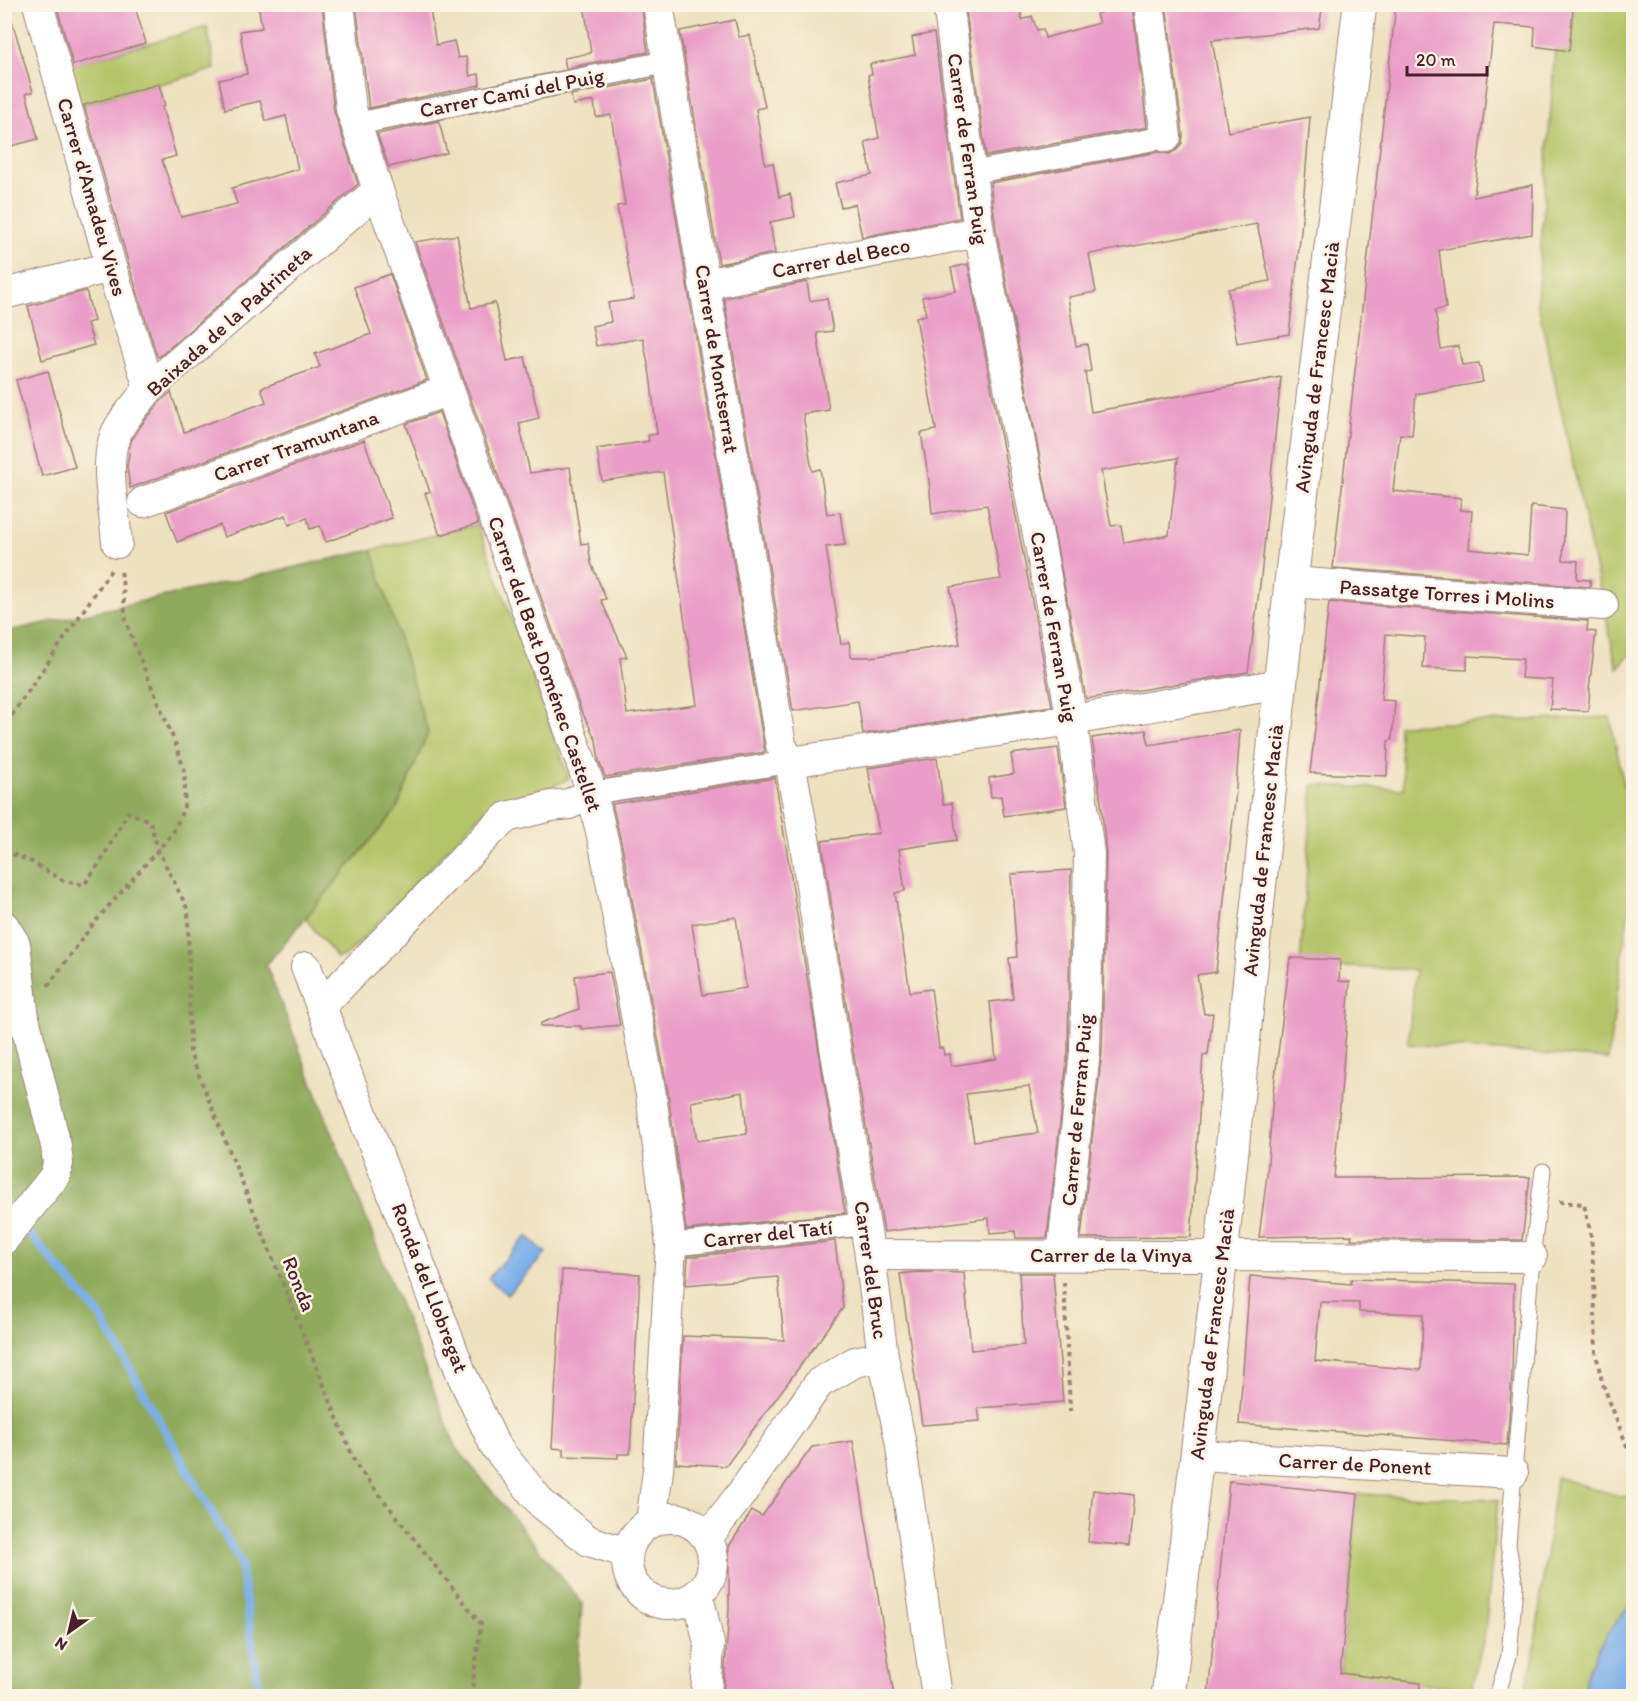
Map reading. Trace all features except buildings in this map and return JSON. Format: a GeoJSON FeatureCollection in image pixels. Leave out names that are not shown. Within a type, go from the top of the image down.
{"type":"FeatureCollection","features":[{"type":"Feature","properties":{"kind":"street","name":"Carrer d'Amadeu Vives"},"geometry":{"type":"LineString","coordinates":[[38,4],[111,267],[149,388]]}},
{"type":"Feature","properties":{"kind":"street","name":"Carrer del Beat Doménec Castellet"},"geometry":{"type":"LineString","coordinates":[[339,4],[351,109],[592,793],[605,849],[651,1095],[671,1245],[658,1471],[651,1522]]}},
{"type":"Feature","properties":{"kind":"street","name":"Carrer de Montserrat"},"geometry":{"type":"LineString","coordinates":[[658,4],[781,745],[790,762]]}},
{"type":"Feature","properties":{"kind":"street","name":"Carrer de Ferran Puig"},"geometry":{"type":"LineString","coordinates":[[948,4],[979,232],[1072,720],[1089,854],[1085,1052],[1062,1255]]}},
{"type":"Feature","properties":{"kind":"street"},"geometry":{"type":"LineString","coordinates":[[970,173],[1166,137],[1149,4]]}},
{"type":"Feature","properties":{"kind":"street","name":"Avinguda de Francesc Macià"},"geometry":{"type":"LineString","coordinates":[[1168,1696],[1221,1256],[1292,582],[1360,4]]}},
{"type":"Feature","properties":{"kind":"street","name":"Carrer Camí del Puig"},"geometry":{"type":"LineString","coordinates":[[356,124],[667,62]]}},
{"type":"Feature","properties":{"kind":"street","name":"Baixada de la Padrineta"},"geometry":{"type":"LineString","coordinates":[[118,550],[111,478],[113,441],[122,424],[149,388],[378,190]]}},
{"type":"Feature","properties":{"kind":"street","name":"Carrer del Beco"},"geometry":{"type":"LineString","coordinates":[[704,284],[979,232]]}},
{"type":"Feature","properties":{"kind":"street"},"geometry":{"type":"LineString","coordinates":[[4,294],[111,267]]}},
{"type":"Feature","properties":{"kind":"street","name":"Carrer Tramuntana"},"geometry":{"type":"LineString","coordinates":[[143,502],[449,390]]}},
{"type":"Feature","properties":{"kind":"street","name":"Passatge Torres i Molins"},"geometry":{"type":"LineString","coordinates":[[1292,582],[1603,605]]}},
{"type":"Feature","properties":{"kind":"street"},"geometry":{"type":"LineString","coordinates":[[321,1006],[491,831],[507,818],[550,806],[569,804],[592,793],[1072,720],[1281,684]]}},
{"type":"Feature","properties":{"kind":"street","name":"Carrer del Bruc"},"geometry":{"type":"LineString","coordinates":[[790,762],[870,1255],[883,1356],[900,1440],[938,1696]]}},
{"type":"Feature","properties":{"kind":"street"},"geometry":{"type":"LineString","coordinates":[[4,926],[15,944],[24,1018],[49,1113],[58,1163],[55,1176],[4,1239]]}},
{"type":"Feature","properties":{"kind":"street","name":"Ronda del Llobregat"},"geometry":{"type":"LineString","coordinates":[[306,967],[462,1375],[495,1446],[542,1504],[588,1541],[627,1553]]}},
{"type":"Feature","properties":{"kind":"street","name":"Carrer del Tatí"},"geometry":{"type":"LineString","coordinates":[[671,1245],[865,1224]]}},
{"type":"Feature","properties":{"kind":"street","name":"Carrer de la Vinya"},"geometry":{"type":"LineString","coordinates":[[870,1255],[1532,1257]]}},
{"type":"Feature","properties":{"kind":"street"},"geometry":{"type":"LineString","coordinates":[[706,1538],[741,1494],[819,1383],[855,1362],[883,1356]]}},
{"type":"Feature","properties":{"kind":"street","name":"Carrer de Ponent"},"geometry":{"type":"LineString","coordinates":[[1197,1455],[1513,1473]]}},
{"type":"Feature","properties":{"kind":"street"},"geometry":{"type":"LineString","coordinates":[[666,1518],[682,1519],[696,1526],[706,1538],[712,1553],[713,1568],[708,1583],[698,1595],[686,1602],[673,1605],[660,1604],[647,1599],[637,1591],[630,1579],[626,1566],[627,1553],[635,1535],[651,1522],[666,1518]]}},
{"type":"Feature","properties":{"kind":"street"},"geometry":{"type":"LineString","coordinates":[[698,1595],[708,1644],[706,1696]]}},
{"type":"Feature","properties":{"kind":"lane"},"geometry":{"type":"LineString","coordinates":[[1497,1696],[1509,1656],[1515,1586],[1508,1545],[1513,1473],[1532,1257],[1543,1171]]}},
{"type":"Feature","properties":{"kind":"path"},"geometry":{"type":"LineString","coordinates":[[4,720],[12,715],[118,550]]}},
{"type":"Feature","properties":{"kind":"path"},"geometry":{"type":"LineString","coordinates":[[24,1018],[93,924],[173,833],[181,816],[185,788],[184,770],[175,740],[126,621],[118,550]]}},
{"type":"Feature","properties":{"kind":"path","name":"Ronda"},"geometry":{"type":"LineString","coordinates":[[4,851],[30,861],[64,881],[84,885],[100,863],[128,812],[150,821],[158,850],[188,910],[190,1053],[356,1465],[481,1624],[471,1696]]}},
{"type":"Feature","properties":{"kind":"path"},"geometry":{"type":"LineString","coordinates":[[1539,1200],[1584,1204],[1591,1235],[1594,1267],[1596,1354],[1602,1382],[1634,1464]]}},
{"type":"Feature","properties":{"kind":"path"},"geometry":{"type":"LineString","coordinates":[[1062,1255],[1070,1411]]}},
{"type":"Feature","properties":{"kind":"green space"},"geometry":{"type":"Polygon","coordinates":[[[1558,5],[1633,5],[1634,651],[1617,668],[1537,300],[1558,5]]]}},
{"type":"Feature","properties":{"kind":"green space"},"geometry":{"type":"Polygon","coordinates":[[[207,27],[215,69],[80,106],[70,65],[207,27]]]}},
{"type":"Feature","properties":{"kind":"green space"},"geometry":{"type":"Polygon","coordinates":[[[478,525],[569,778],[550,787],[510,798],[477,818],[347,955],[337,958],[305,918],[396,810],[428,733],[372,550],[478,525]]]}},
{"type":"Feature","properties":{"kind":"green space"},"geometry":{"type":"Polygon","coordinates":[[[372,550],[428,733],[396,810],[266,965],[456,1447],[582,1603],[576,1696],[5,1696],[4,632],[372,550]]]}},
{"type":"Feature","properties":{"kind":"green space"},"geometry":{"type":"Polygon","coordinates":[[[1610,717],[1629,809],[1633,880],[1608,1059],[1408,1044],[1415,970],[1300,965],[1313,785],[1404,789],[1398,725],[1610,717]]]}},
{"type":"Feature","properties":{"kind":"green space"},"geometry":{"type":"Polygon","coordinates":[[[1556,1477],[1622,1497],[1633,1494],[1633,1598],[1632,1604],[1593,1659],[1587,1672],[1585,1696],[1523,1696],[1533,1660],[1556,1477]]]}},
{"type":"Feature","properties":{"kind":"green space"},"geometry":{"type":"Polygon","coordinates":[[[1358,1494],[1498,1500],[1485,1633],[1471,1690],[1340,1674],[1358,1494]]]}},
{"type":"Feature","properties":{"kind":"water"},"geometry":{"type":"Polygon","coordinates":[[[527,1236],[546,1253],[507,1295],[488,1278],[527,1236]]]}},
{"type":"Feature","properties":{"kind":"water"},"geometry":{"type":"Polygon","coordinates":[[[1633,1602],[1633,1664],[1627,1689],[1629,1696],[1585,1696],[1585,1685],[1593,1659],[1608,1633],[1633,1602]]]}},
{"type":"Feature","properties":{"kind":"waterway"},"geometry":{"type":"LineString","coordinates":[[4,1204],[100,1316],[240,1562],[260,1696]]}}]}
